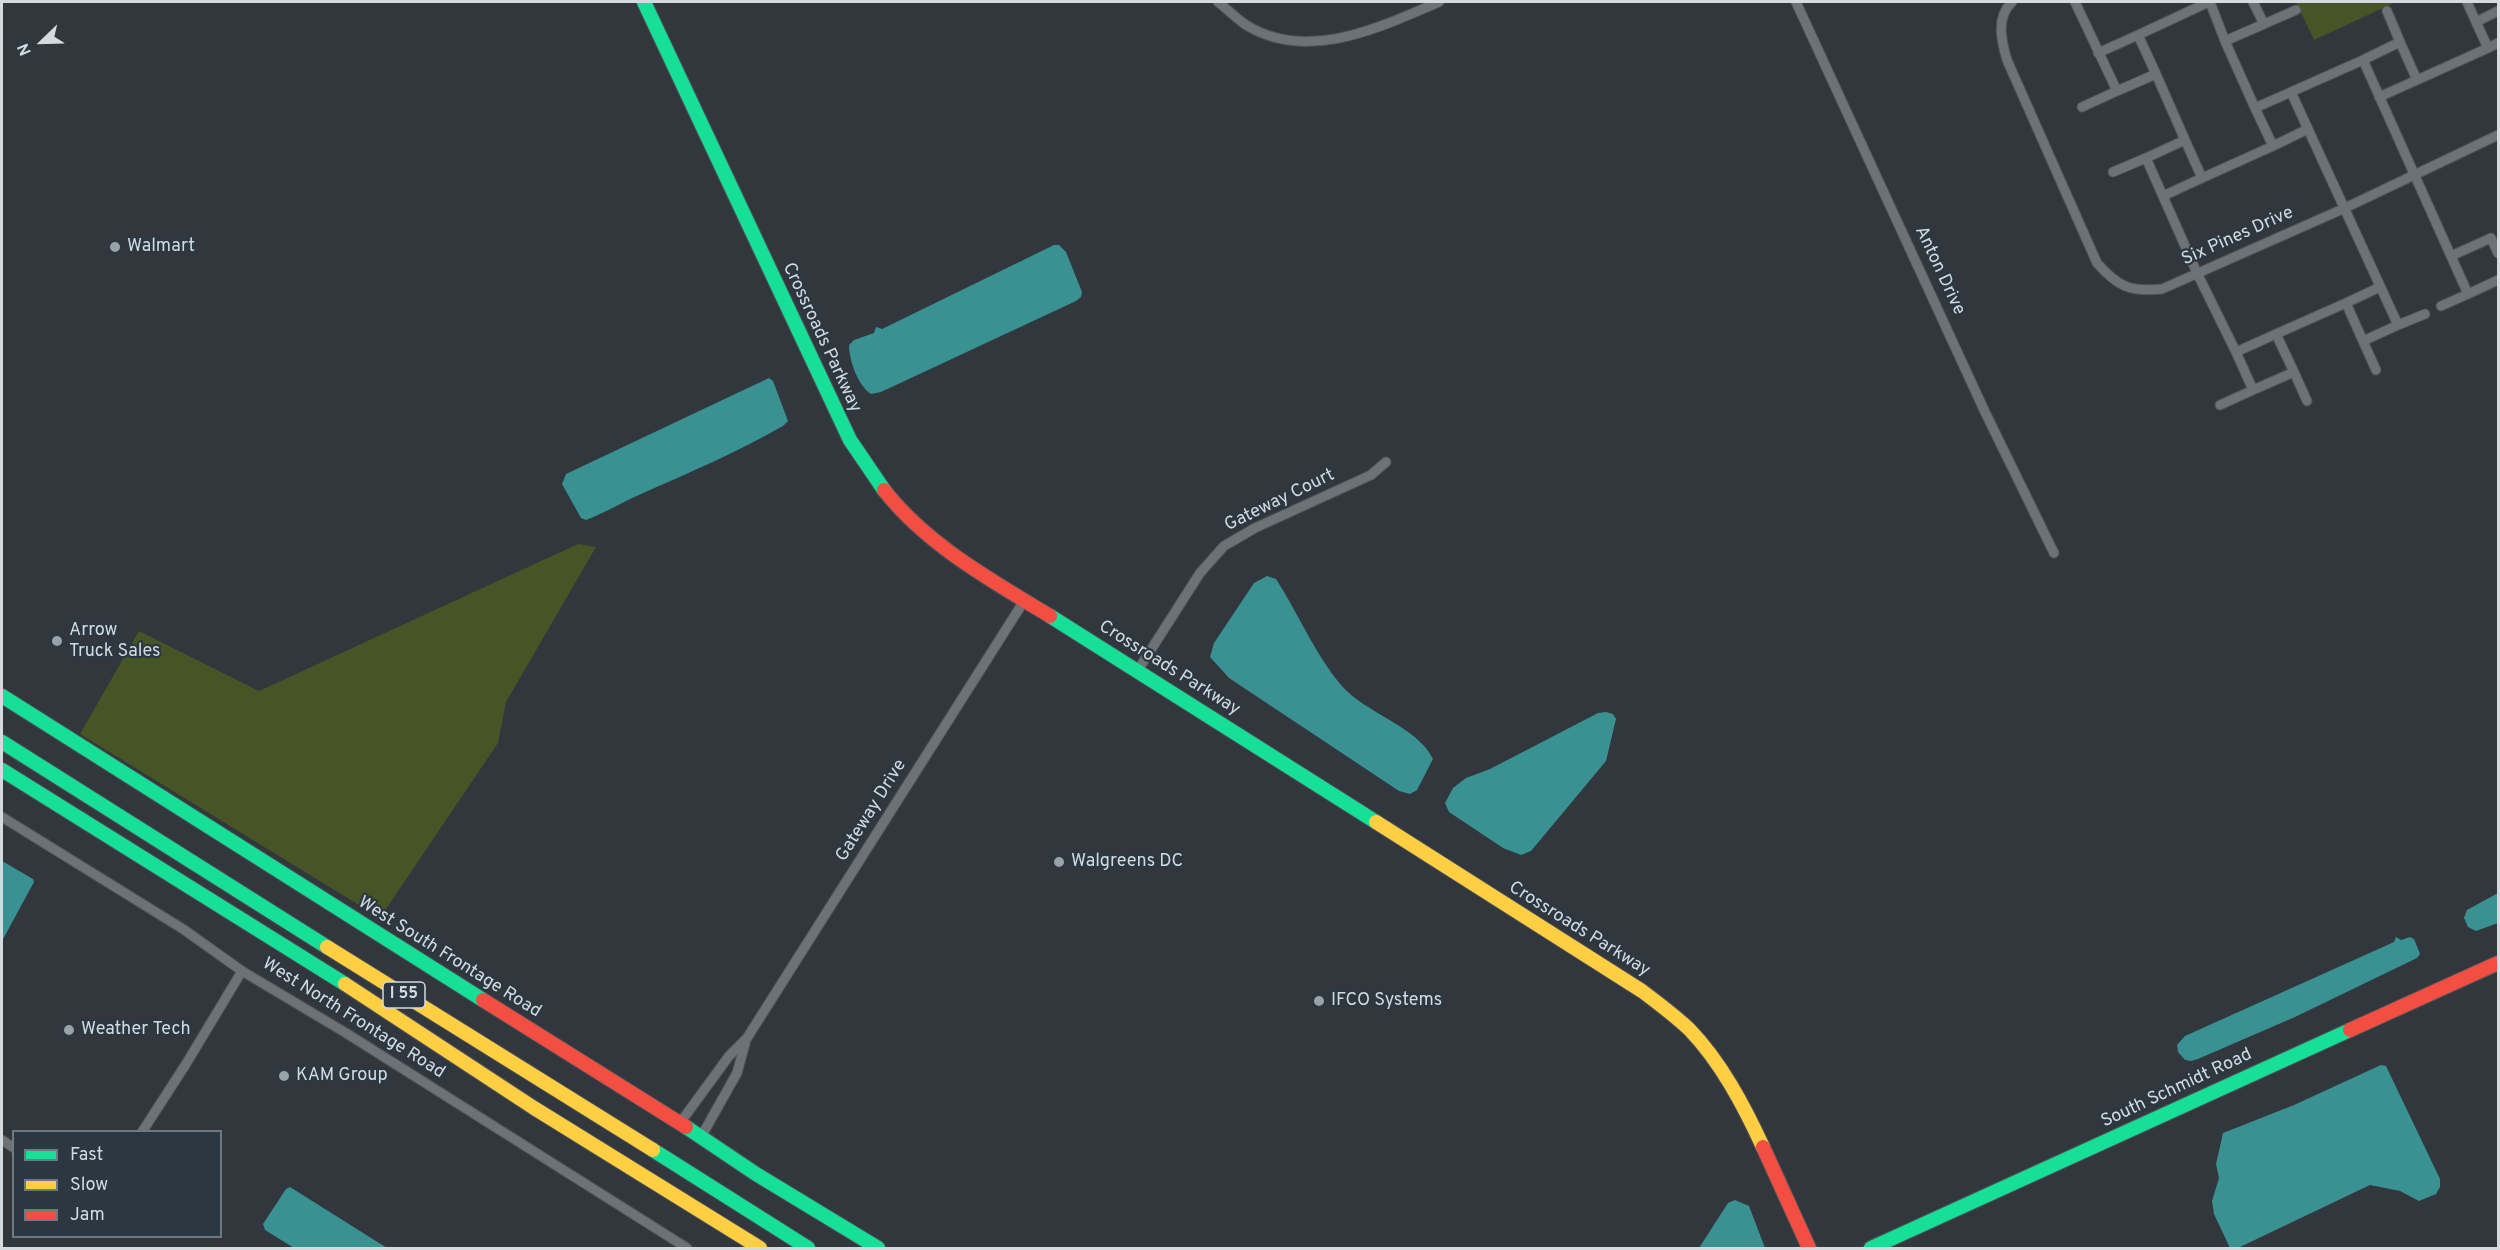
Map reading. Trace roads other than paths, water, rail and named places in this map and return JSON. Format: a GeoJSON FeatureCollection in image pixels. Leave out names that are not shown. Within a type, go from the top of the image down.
{"type":"FeatureCollection","features":[{"type":"Feature","properties":{"kind":"main road","name":"Crossroads Parkway"},"geometry":{"type":"LineString","coordinates":[[644,2],[859,457],[878,486],[931,539],[968,566],[1138,670],[1642,991],[1675,1017],[1703,1045],[1739,1098],[1809,1248]]}},
{"type":"Feature","properties":{"kind":"main road","name":"West South Frontage Road"},"geometry":{"type":"LineString","coordinates":[[2,696],[240,848],[681,1123],[756,1174],[878,1248]]}},
{"type":"Feature","properties":{"kind":"main road","name":"I 55"},"geometry":{"type":"LineString","coordinates":[[2,742],[217,880],[808,1248]]}},
{"type":"Feature","properties":{"kind":"main road","name":"I 55"},"geometry":{"type":"LineString","coordinates":[[2,770],[368,999],[534,1108],[760,1248]]}},
{"type":"Feature","properties":{"kind":"main road","name":"South Schmidt Road"},"geometry":{"type":"LineString","coordinates":[[1871,1248],[2499,963]]}},
{"type":"Feature","properties":{"kind":"street"},"geometry":{"type":"LineString","coordinates":[[1218,2],[1247,25],[1278,38],[1306,42],[1346,38],[1439,2]]}},
{"type":"Feature","properties":{"kind":"street","name":"Anton Drive"},"geometry":{"type":"LineString","coordinates":[[1796,2],[2021,488],[2054,553]]}},
{"type":"Feature","properties":{"kind":"street","name":"Six Pines Drive"},"geometry":{"type":"LineString","coordinates":[[2012,2],[2006,8],[2001,26],[2001,42],[2007,60],[2097,263],[2111,279],[2124,287],[2142,291],[2162,289],[2345,208],[2499,135]]}},
{"type":"Feature","properties":{"kind":"street"},"geometry":{"type":"LineString","coordinates":[[2075,2],[2117,91]]}},
{"type":"Feature","properties":{"kind":"street"},"geometry":{"type":"LineString","coordinates":[[2098,53],[2209,2],[2272,146]]}},
{"type":"Feature","properties":{"kind":"street"},"geometry":{"type":"LineString","coordinates":[[2253,2],[2264,24]]}},
{"type":"Feature","properties":{"kind":"street"},"geometry":{"type":"LineString","coordinates":[[2467,2],[2488,48]]}},
{"type":"Feature","properties":{"kind":"street"},"geometry":{"type":"LineString","coordinates":[[2225,41],[2296,10]]}},
{"type":"Feature","properties":{"kind":"street"},"geometry":{"type":"LineString","coordinates":[[2387,10],[2417,80]]}},
{"type":"Feature","properties":{"kind":"street"},"geometry":{"type":"LineString","coordinates":[[2476,22],[2499,11]]}},
{"type":"Feature","properties":{"kind":"street"},"geometry":{"type":"LineString","coordinates":[[2138,35],[2202,178]]}},
{"type":"Feature","properties":{"kind":"street"},"geometry":{"type":"LineString","coordinates":[[2255,108],[2400,42]]}},
{"type":"Feature","properties":{"kind":"street"},"geometry":{"type":"LineString","coordinates":[[2379,97],[2499,43]]}},
{"type":"Feature","properties":{"kind":"street"},"geometry":{"type":"LineString","coordinates":[[2362,60],[2468,294]]}},
{"type":"Feature","properties":{"kind":"street"},"geometry":{"type":"LineString","coordinates":[[2082,107],[2156,74]]}},
{"type":"Feature","properties":{"kind":"street"},"geometry":{"type":"LineString","coordinates":[[2291,92],[2398,325]]}},
{"type":"Feature","properties":{"kind":"street"},"geometry":{"type":"LineString","coordinates":[[2163,196],[2308,129]]}},
{"type":"Feature","properties":{"kind":"street"},"geometry":{"type":"LineString","coordinates":[[2113,172],[2185,140]]}},
{"type":"Feature","properties":{"kind":"street"},"geometry":{"type":"LineString","coordinates":[[2146,158],[2253,390]]}},
{"type":"Feature","properties":{"kind":"street"},"geometry":{"type":"LineString","coordinates":[[2451,256],[2495,236],[2499,254]]}},
{"type":"Feature","properties":{"kind":"street"},"geometry":{"type":"LineString","coordinates":[[2441,306],[2499,280]]}},
{"type":"Feature","properties":{"kind":"street"},"geometry":{"type":"LineString","coordinates":[[2236,352],[2380,287]]}},
{"type":"Feature","properties":{"kind":"street"},"geometry":{"type":"LineString","coordinates":[[2346,303],[2376,370]]}},
{"type":"Feature","properties":{"kind":"street"},"geometry":{"type":"LineString","coordinates":[[2363,341],[2424,314]]}},
{"type":"Feature","properties":{"kind":"street"},"geometry":{"type":"LineString","coordinates":[[2276,334],[2307,401]]}},
{"type":"Feature","properties":{"kind":"street"},"geometry":{"type":"LineString","coordinates":[[2220,405],[2294,372]]}},
{"type":"Feature","properties":{"kind":"street","name":"Gateway Court"},"geometry":{"type":"LineString","coordinates":[[1138,670],[1200,573],[1224,546],[1255,528],[1371,475],[1386,462]]}},
{"type":"Feature","properties":{"kind":"street","name":"Gateway Drive"},"geometry":{"type":"LineString","coordinates":[[681,1123],[729,1056],[747,1038],[1024,601]]}},
{"type":"Feature","properties":{"kind":"street","name":"West North Frontage Road"},"geometry":{"type":"LineString","coordinates":[[2,817],[687,1248]]}},
{"type":"Feature","properties":{"kind":"street"},"geometry":{"type":"LineString","coordinates":[[143,1130],[186,1064],[242,970]]}},
{"type":"Feature","properties":{"kind":"street","name":"Gateway Drive"},"geometry":{"type":"LineString","coordinates":[[700,1137],[737,1073],[747,1038]]}},
{"type":"Feature","properties":{"kind":"water"},"geometry":{"type":"Polygon","coordinates":[[[1054,245],[1059,245],[1066,252],[1082,292],[1081,297],[1076,301],[881,392],[871,394],[862,385],[851,358],[849,345],[854,340],[874,333],[876,327],[882,329],[1054,245]]]}},
{"type":"Feature","properties":{"kind":"water"},"geometry":{"type":"Polygon","coordinates":[[[769,378],[773,381],[788,421],[783,426],[600,514],[586,520],[581,518],[562,484],[566,474],[769,378]]]}},
{"type":"Feature","properties":{"kind":"water"},"geometry":{"type":"Polygon","coordinates":[[[1267,576],[1276,579],[1323,660],[1341,685],[1351,695],[1415,738],[1433,759],[1417,790],[1410,794],[1399,791],[1229,678],[1210,657],[1214,643],[1254,583],[1267,576]]]}},
{"type":"Feature","properties":{"kind":"water"},"geometry":{"type":"Polygon","coordinates":[[[1598,713],[1613,714],[1616,719],[1606,761],[1531,851],[1521,855],[1503,848],[1449,812],[1445,803],[1453,788],[1466,778],[1490,769],[1598,713]]]}},
{"type":"Feature","properties":{"kind":"water"},"geometry":{"type":"Polygon","coordinates":[[[2,861],[33,879],[34,882],[2,941],[2,861]]]}},
{"type":"Feature","properties":{"kind":"water"},"geometry":{"type":"Polygon","coordinates":[[[2498,893],[2498,923],[2476,931],[2468,927],[2464,918],[2467,910],[2498,893]]]}},
{"type":"Feature","properties":{"kind":"water"},"geometry":{"type":"Polygon","coordinates":[[[2396,937],[2401,940],[2410,937],[2414,939],[2420,954],[2417,958],[2295,1017],[2198,1059],[2185,1060],[2178,1052],[2177,1045],[2185,1036],[2394,942],[2396,937]]]}},
{"type":"Feature","properties":{"kind":"water"},"geometry":{"type":"Polygon","coordinates":[[[2381,1065],[2386,1066],[2440,1179],[2440,1187],[2436,1194],[2419,1201],[2400,1191],[2370,1185],[2238,1248],[2230,1248],[2214,1214],[2212,1201],[2219,1178],[2216,1164],[2223,1133],[2294,1105],[2381,1065]]]}},
{"type":"Feature","properties":{"kind":"water"},"geometry":{"type":"Polygon","coordinates":[[[290,1187],[387,1248],[294,1248],[265,1230],[263,1224],[286,1189],[290,1187]]]}},
{"type":"Feature","properties":{"kind":"water"},"geometry":{"type":"Polygon","coordinates":[[[1735,1200],[1749,1206],[1765,1248],[1699,1248],[1728,1203],[1735,1200]]]}},
{"type":"Feature","properties":{"kind":"place","name":"Walmart"},"geometry":{"type":"Point","coordinates":[115,247]}},
{"type":"Feature","properties":{"kind":"place","name":"Arrow Truck Sales"},"geometry":{"type":"Point","coordinates":[57,641]}},
{"type":"Feature","properties":{"kind":"place","name":"Walgreens DC"},"geometry":{"type":"Point","coordinates":[1059,862]}},
{"type":"Feature","properties":{"kind":"place","name":"IFCO Systems"},"geometry":{"type":"Point","coordinates":[1319,1001]}},
{"type":"Feature","properties":{"kind":"place","name":"Weather Tech"},"geometry":{"type":"Point","coordinates":[69,1030]}},
{"type":"Feature","properties":{"kind":"place","name":"KAM Group"},"geometry":{"type":"Point","coordinates":[284,1076]}}]}
